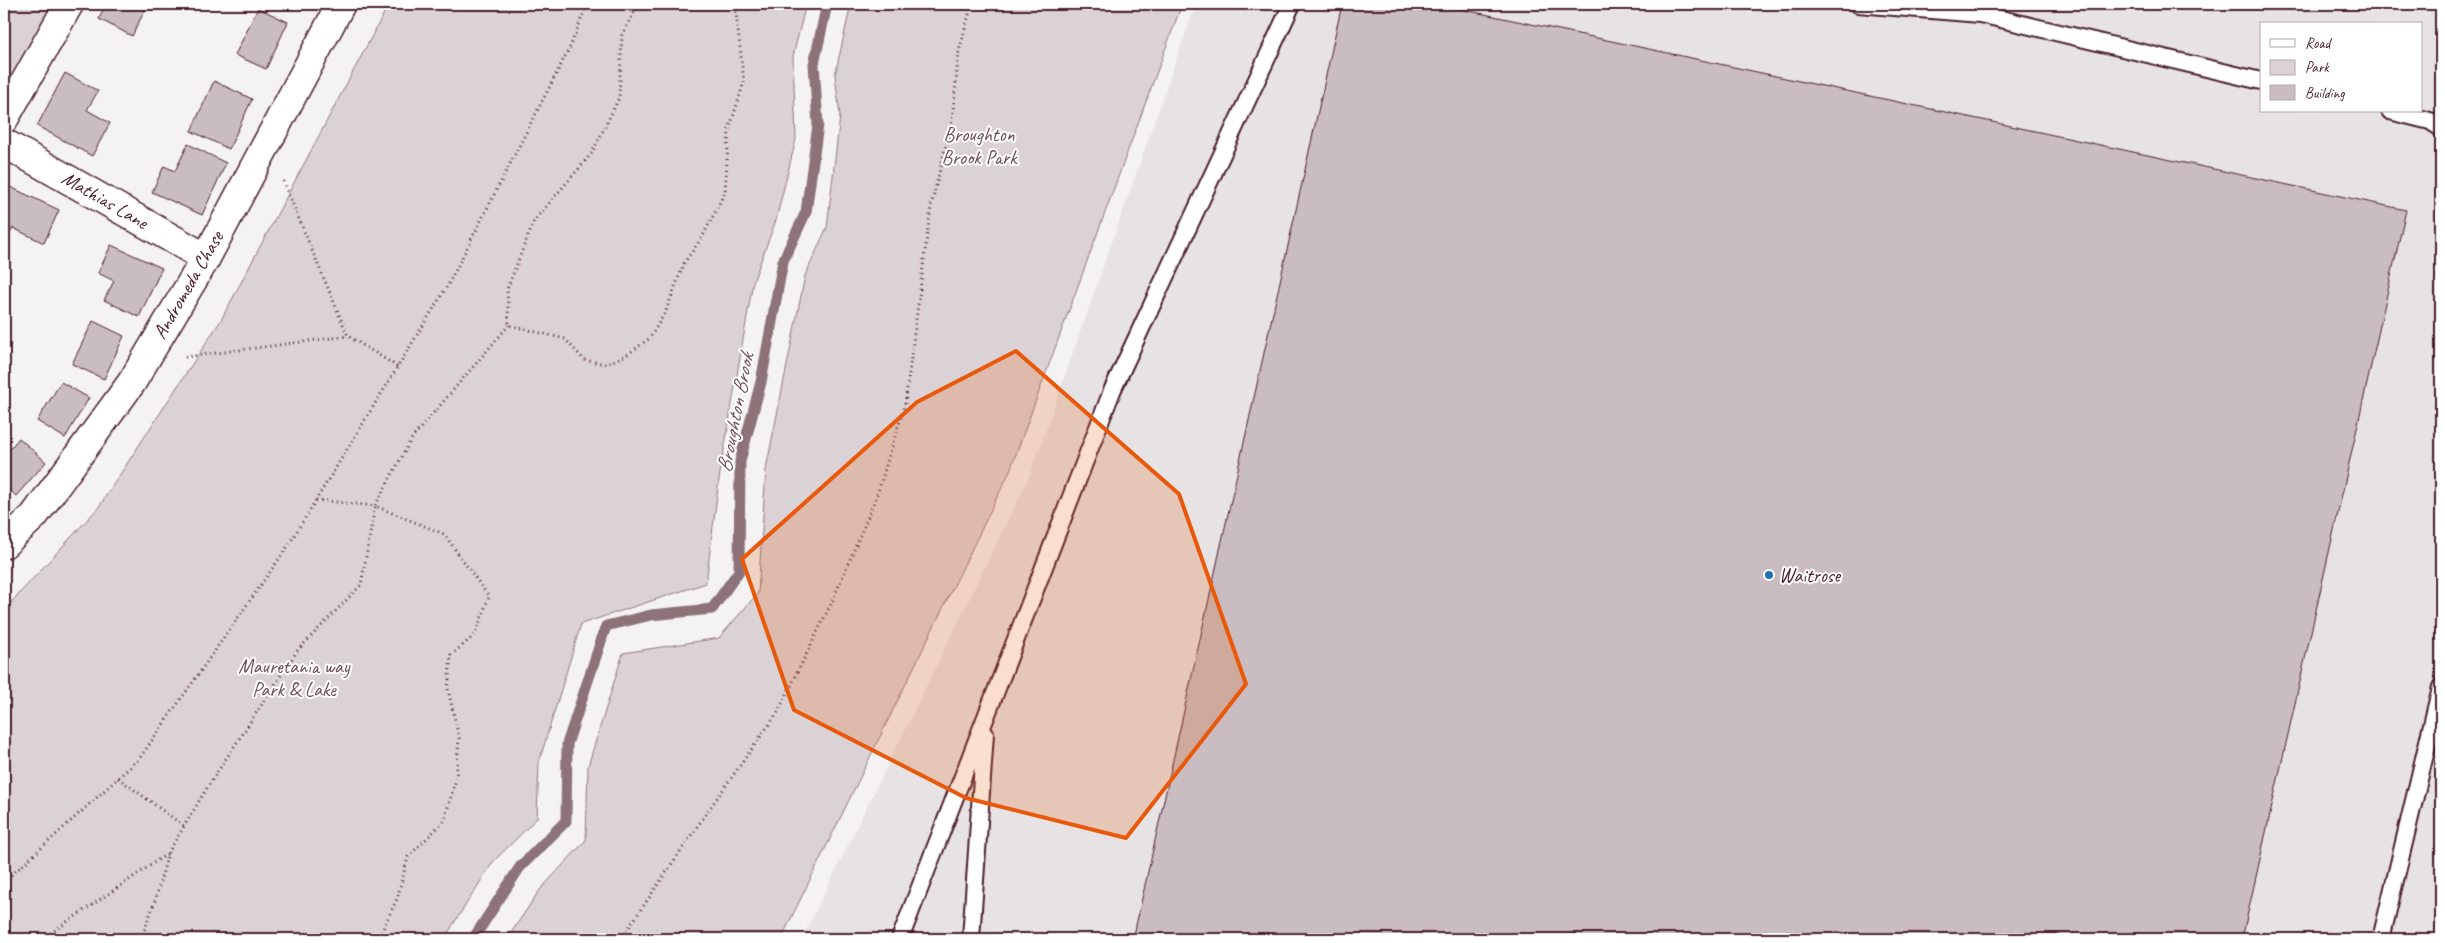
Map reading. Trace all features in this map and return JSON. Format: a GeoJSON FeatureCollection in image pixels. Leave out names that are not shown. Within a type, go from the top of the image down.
{"type":"FeatureCollection","features":[{"type":"Feature","properties":{"kind":"street"},"geometry":{"type":"LineString","coordinates":[[4,119],[69,4]]}},
{"type":"Feature","properties":{"kind":"street","name":"Andromeda Chase"},"geometry":{"type":"LineString","coordinates":[[4,544],[34,516],[132,382],[206,258],[341,4]]}},
{"type":"Feature","properties":{"kind":"street","name":"Mathias Lane"},"geometry":{"type":"LineString","coordinates":[[4,143],[206,258]]}},
{"type":"Feature","properties":{"kind":"lane"},"geometry":{"type":"LineString","coordinates":[[900,939],[1112,391],[1292,4]]}},
{"type":"Feature","properties":{"kind":"lane"},"geometry":{"type":"LineString","coordinates":[[1858,4],[1980,14],[2260,81]]}},
{"type":"Feature","properties":{"kind":"lane"},"geometry":{"type":"LineString","coordinates":[[2394,112],[2430,121],[2441,128]]}},
{"type":"Feature","properties":{"kind":"lane"},"geometry":{"type":"LineString","coordinates":[[2381,939],[2441,687]]}},
{"type":"Feature","properties":{"kind":"lane"},"geometry":{"type":"LineString","coordinates":[[971,939],[986,718]]}},
{"type":"Feature","properties":{"kind":"path"},"geometry":{"type":"LineString","coordinates":[[4,882],[139,759],[286,548],[454,274],[571,45],[587,4]]}},
{"type":"Feature","properties":{"kind":"path"},"geometry":{"type":"LineString","coordinates":[[140,939],[155,901],[168,853],[210,783],[297,651],[360,585],[375,506],[412,438],[508,325],[507,289],[534,222],[592,153],[619,98],[622,35],[639,4]]}},
{"type":"Feature","properties":{"kind":"path"},"geometry":{"type":"LineString","coordinates":[[508,325],[566,339],[584,360],[606,364],[628,354],[650,338],[666,311],[684,263],[703,236],[725,192],[729,130],[744,82],[735,4]]}},
{"type":"Feature","properties":{"kind":"path"},"geometry":{"type":"LineString","coordinates":[[620,939],[778,712],[832,602],[877,495],[905,404],[931,206],[952,121],[958,51],[972,4]]}},
{"type":"Feature","properties":{"kind":"path"},"geometry":{"type":"LineString","coordinates":[[268,143],[348,336],[398,367]]}},
{"type":"Feature","properties":{"kind":"path"},"geometry":{"type":"LineString","coordinates":[[143,363],[348,336]]}},
{"type":"Feature","properties":{"kind":"path"},"geometry":{"type":"LineString","coordinates":[[316,500],[375,506],[444,534],[489,597],[475,635],[451,655],[448,688],[459,738],[456,779],[444,821],[408,857],[397,899],[380,934],[375,939]]}},
{"type":"Feature","properties":{"kind":"path"},"geometry":{"type":"LineString","coordinates":[[118,778],[184,826]]}},
{"type":"Feature","properties":{"kind":"path"},"geometry":{"type":"LineString","coordinates":[[42,939],[168,853]]}},
{"type":"Feature","properties":{"kind":"highlighted area"},"geometry":{"type":"Polygon","coordinates":[[[1016,351],[1179,494],[1246,684],[1126,838],[966,798],[794,710],[742,559],[917,402],[1016,351]]]}},
{"type":"Feature","properties":{"kind":"shaded area","name":"Waitrose"},"geometry":{"type":"Polygon","coordinates":[[[1196,4],[2441,4],[2441,939],[802,939],[1030,475],[1196,4]]]}},
{"type":"Feature","properties":{"kind":"green space"},"geometry":{"type":"Polygon","coordinates":[[[4,4],[57,4],[4,97],[4,4]]]}},
{"type":"Feature","properties":{"kind":"green space","name":"Mauretania way Park & Lake"},"geometry":{"type":"Polygon","coordinates":[[[389,4],[806,4],[793,56],[796,139],[776,220],[753,282],[719,479],[706,583],[581,624],[539,762],[537,818],[493,862],[444,939],[4,939],[4,610],[98,508],[221,320],[389,4]]]}},
{"type":"Feature","properties":{"kind":"green space","name":"Broughton Brook Park"},"geometry":{"type":"Polygon","coordinates":[[[851,4],[1182,4],[1009,473],[781,939],[507,939],[539,891],[586,840],[588,766],[623,653],[719,638],[758,593],[766,469],[805,276],[827,227],[840,116],[835,75],[851,4]]]}},
{"type":"Feature","properties":{"kind":"building"},"geometry":{"type":"Polygon","coordinates":[[[106,4],[148,4],[132,36],[99,19],[106,4]]]}},
{"type":"Feature","properties":{"kind":"building","name":"Waitrose"},"geometry":{"type":"Polygon","coordinates":[[[1342,4],[1437,4],[2406,210],[2242,939],[1133,939],[1342,4]]]}},
{"type":"Feature","properties":{"kind":"building"},"geometry":{"type":"Polygon","coordinates":[[[258,8],[288,22],[266,69],[235,55],[258,8]]]}},
{"type":"Feature","properties":{"kind":"building"},"geometry":{"type":"Polygon","coordinates":[[[65,73],[98,91],[87,110],[110,123],[92,156],[37,126],[65,73]]]}},
{"type":"Feature","properties":{"kind":"building"},"geometry":{"type":"Polygon","coordinates":[[[214,81],[252,99],[229,149],[191,131],[214,81]]]}},
{"type":"Feature","properties":{"kind":"building"},"geometry":{"type":"Polygon","coordinates":[[[188,144],[226,163],[202,215],[152,192],[164,166],[175,171],[188,144]]]}},
{"type":"Feature","properties":{"kind":"building"},"geometry":{"type":"Polygon","coordinates":[[[4,184],[59,210],[44,243],[13,228],[4,244],[4,184]]]}},
{"type":"Feature","properties":{"kind":"building"},"geometry":{"type":"Polygon","coordinates":[[[111,245],[162,268],[139,317],[104,300],[114,281],[98,273],[111,245]]]}},
{"type":"Feature","properties":{"kind":"building"},"geometry":{"type":"Polygon","coordinates":[[[93,321],[124,336],[104,379],[72,364],[93,321]]]}},
{"type":"Feature","properties":{"kind":"building"},"geometry":{"type":"Polygon","coordinates":[[[61,382],[89,398],[65,438],[37,421],[61,382]]]}},
{"type":"Feature","properties":{"kind":"building"},"geometry":{"type":"Polygon","coordinates":[[[19,438],[46,462],[16,496],[4,485],[4,456],[19,438]]]}},
{"type":"Feature","properties":{"kind":"waterway","name":"Broughton Brook"},"geometry":{"type":"LineString","coordinates":[[473,939],[520,867],[566,821],[567,744],[606,626],[651,615],[712,609],[739,571],[740,461],[761,382],[783,261],[806,212],[818,125],[814,64],[827,4]]}},
{"type":"Feature","properties":{"kind":"place","name":"Waitrose"},"geometry":{"type":"Point","coordinates":[1769,575]}}]}
